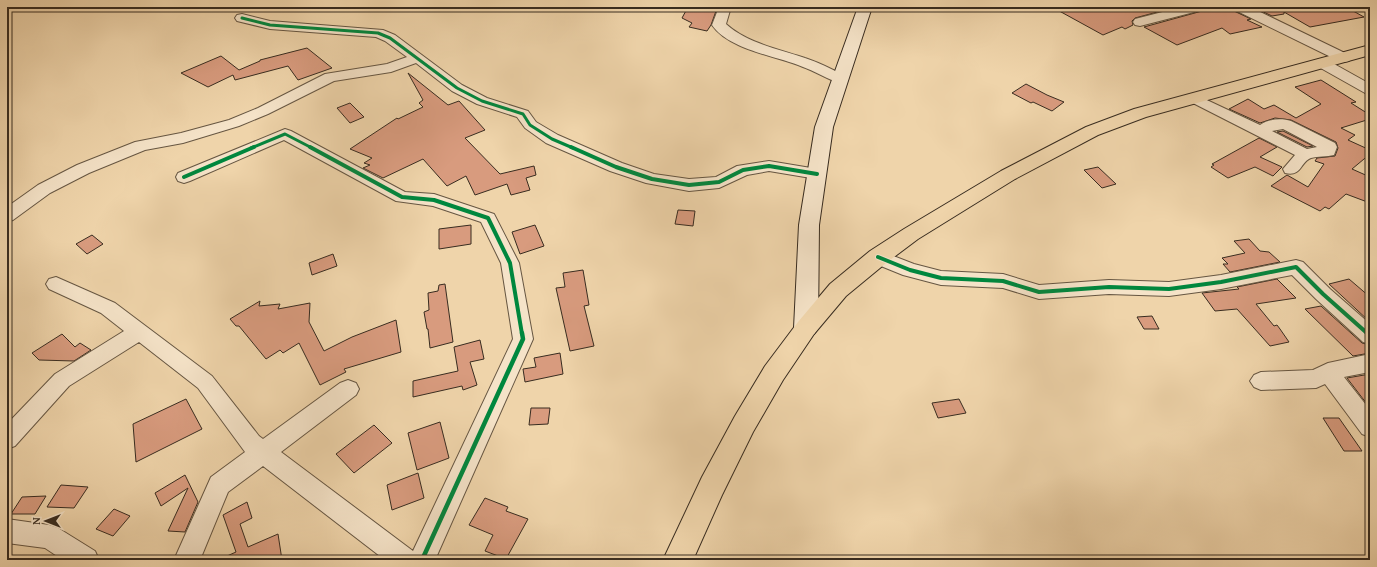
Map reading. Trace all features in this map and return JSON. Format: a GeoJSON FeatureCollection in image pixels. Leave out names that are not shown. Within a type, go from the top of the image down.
{"type":"FeatureCollection","features":[{"type":"Feature","properties":{"kind":"main road"},"geometry":{"type":"LineString","coordinates":[[806,328],[809,225],[824,127],[839,78],[865,7]]}},
{"type":"Feature","properties":{"kind":"main road"},"geometry":{"type":"LineString","coordinates":[[1344,58],[1358,42],[1370,38]]}},
{"type":"Feature","properties":{"kind":"main road"},"geometry":{"type":"LineString","coordinates":[[678,560],[712,486],[744,424],[774,373],[806,328],[838,290],[878,257],[911,234],[1008,175],[1092,131],[1140,113],[1370,50]]}},
{"type":"Feature","properties":{"kind":"street"},"geometry":{"type":"LineString","coordinates":[[725,7],[719,25],[726,33],[762,49],[808,64],[839,78]]}},
{"type":"Feature","properties":{"kind":"street"},"geometry":{"type":"LineString","coordinates":[[1140,22],[1197,7]]}},
{"type":"Feature","properties":{"kind":"street"},"geometry":{"type":"LineString","coordinates":[[1240,7],[1344,58]]}},
{"type":"Feature","properties":{"kind":"street"},"geometry":{"type":"LineString","coordinates":[[242,18],[270,25],[378,33],[390,38],[457,88],[482,101],[523,114],[530,125],[552,139],[616,167],[652,179],[689,185],[719,182],[743,170],[769,166],[816,174]]}},
{"type":"Feature","properties":{"kind":"street"},"geometry":{"type":"LineString","coordinates":[[7,216],[51,185],[83,169],[141,146],[183,138],[234,123],[263,111],[330,77],[391,68],[418,58]]}},
{"type":"Feature","properties":{"kind":"street"},"geometry":{"type":"LineString","coordinates":[[1322,63],[1370,90]]}},
{"type":"Feature","properties":{"kind":"street"},"geometry":{"type":"LineString","coordinates":[[1194,98],[1260,132],[1305,154],[1328,151],[1329,147],[1286,124],[1271,124],[1260,132]]}},
{"type":"Feature","properties":{"kind":"street"},"geometry":{"type":"LineString","coordinates":[[184,177],[286,134],[402,197],[434,200],[488,218],[510,263],[523,338],[422,560]]}},
{"type":"Feature","properties":{"kind":"street"},"geometry":{"type":"LineString","coordinates":[[1291,169],[1305,154]]}},
{"type":"Feature","properties":{"kind":"street"},"geometry":{"type":"LineString","coordinates":[[878,257],[910,270],[941,278],[1003,280],[1039,292],[1109,287],[1169,289],[1221,282],[1296,267],[1323,294],[1370,336]]}},
{"type":"Feature","properties":{"kind":"street"},"geometry":{"type":"LineString","coordinates":[[56,284],[108,308],[205,382],[251,443],[405,560]]}},
{"type":"Feature","properties":{"kind":"street"},"geometry":{"type":"LineString","coordinates":[[7,439],[62,380],[139,332]]}},
{"type":"Feature","properties":{"kind":"street"},"geometry":{"type":"LineString","coordinates":[[1261,381],[1316,379],[1328,372],[1370,363]]}},
{"type":"Feature","properties":{"kind":"street"},"geometry":{"type":"LineString","coordinates":[[1328,372],[1370,427]]}},
{"type":"Feature","properties":{"kind":"street"},"geometry":{"type":"LineString","coordinates":[[187,560],[219,485],[348,389]]}},
{"type":"Feature","properties":{"kind":"street"},"geometry":{"type":"LineString","coordinates":[[7,531],[49,536],[86,560]]}},
{"type":"Feature","properties":{"kind":"building"},"geometry":{"type":"Polygon","coordinates":[[[688,7],[716,11],[707,31],[689,27],[692,23],[682,18],[688,7]]]}},
{"type":"Feature","properties":{"kind":"building"},"geometry":{"type":"Polygon","coordinates":[[[1052,7],[1176,7],[1135,18],[1132,21],[1133,25],[1125,29],[1122,27],[1103,35],[1052,7]]]}},
{"type":"Feature","properties":{"kind":"building"},"geometry":{"type":"Polygon","coordinates":[[[1204,7],[1233,7],[1234,11],[1251,19],[1247,20],[1262,27],[1230,34],[1222,28],[1177,45],[1144,27],[1202,11],[1204,7]]]}},
{"type":"Feature","properties":{"kind":"building"},"geometry":{"type":"Polygon","coordinates":[[[1253,7],[1346,7],[1364,17],[1310,27],[1284,12],[1284,14],[1272,16],[1253,7]]]}},
{"type":"Feature","properties":{"kind":"building"},"geometry":{"type":"Polygon","coordinates":[[[307,48],[332,68],[298,80],[288,66],[235,80],[233,75],[208,87],[181,73],[221,56],[239,70],[260,60],[307,48]]]}},
{"type":"Feature","properties":{"kind":"building"},"geometry":{"type":"Polygon","coordinates":[[[408,73],[448,105],[459,101],[485,130],[465,138],[500,174],[534,166],[536,175],[526,178],[530,190],[511,195],[507,184],[475,195],[466,176],[447,186],[423,159],[383,178],[363,168],[370,165],[364,163],[372,158],[350,149],[397,118],[398,119],[423,107],[419,103],[423,100],[408,73]]]}},
{"type":"Feature","properties":{"kind":"building"},"geometry":{"type":"Polygon","coordinates":[[[1321,80],[1356,102],[1351,103],[1370,115],[1370,119],[1341,128],[1355,135],[1348,140],[1370,150],[1370,154],[1352,169],[1370,177],[1370,203],[1346,194],[1329,209],[1325,207],[1320,211],[1271,186],[1287,175],[1308,187],[1324,164],[1315,161],[1317,158],[1335,156],[1338,148],[1336,142],[1291,120],[1275,118],[1260,123],[1229,109],[1248,99],[1264,109],[1274,105],[1296,118],[1321,104],[1295,87],[1321,80]]]}},
{"type":"Feature","properties":{"kind":"building"},"geometry":{"type":"Polygon","coordinates":[[[1026,84],[1064,102],[1052,111],[1033,102],[1031,103],[1012,93],[1026,84]]]}},
{"type":"Feature","properties":{"kind":"building"},"geometry":{"type":"Polygon","coordinates":[[[350,103],[364,117],[350,123],[337,108],[350,103]]]}},
{"type":"Feature","properties":{"kind":"building"},"geometry":{"type":"Polygon","coordinates":[[[1283,131],[1313,146],[1307,147],[1277,132],[1283,131]]]}},
{"type":"Feature","properties":{"kind":"building"},"geometry":{"type":"Polygon","coordinates":[[[1259,138],[1277,147],[1260,157],[1282,167],[1273,176],[1255,167],[1228,178],[1211,167],[1214,165],[1212,164],[1259,138]]]}},
{"type":"Feature","properties":{"kind":"building"},"geometry":{"type":"Polygon","coordinates":[[[1098,167],[1116,184],[1102,188],[1084,170],[1098,167]]]}},
{"type":"Feature","properties":{"kind":"building"},"geometry":{"type":"Polygon","coordinates":[[[678,210],[695,211],[693,226],[675,224],[678,210]]]}},
{"type":"Feature","properties":{"kind":"building"},"geometry":{"type":"Polygon","coordinates":[[[471,225],[471,244],[439,249],[439,229],[471,225]]]}},
{"type":"Feature","properties":{"kind":"building"},"geometry":{"type":"Polygon","coordinates":[[[535,225],[544,246],[520,254],[512,232],[535,225]]]}},
{"type":"Feature","properties":{"kind":"building"},"geometry":{"type":"Polygon","coordinates":[[[92,235],[103,244],[87,254],[76,244],[92,235]]]}},
{"type":"Feature","properties":{"kind":"building"},"geometry":{"type":"Polygon","coordinates":[[[1249,239],[1260,251],[1269,252],[1280,262],[1230,272],[1223,264],[1228,264],[1222,258],[1245,253],[1234,241],[1249,239]]]}},
{"type":"Feature","properties":{"kind":"building"},"geometry":{"type":"Polygon","coordinates":[[[333,254],[337,266],[312,275],[309,263],[333,254]]]}},
{"type":"Feature","properties":{"kind":"building"},"geometry":{"type":"Polygon","coordinates":[[[583,270],[589,305],[584,306],[594,346],[570,351],[556,288],[565,287],[563,273],[583,270]]]}},
{"type":"Feature","properties":{"kind":"building"},"geometry":{"type":"Polygon","coordinates":[[[1277,279],[1296,298],[1256,304],[1274,326],[1277,325],[1289,342],[1270,346],[1237,309],[1215,311],[1202,293],[1239,289],[1237,287],[1277,279]]]}},
{"type":"Feature","properties":{"kind":"building"},"geometry":{"type":"Polygon","coordinates":[[[1349,279],[1370,297],[1370,322],[1329,284],[1349,279]]]}},
{"type":"Feature","properties":{"kind":"building"},"geometry":{"type":"Polygon","coordinates":[[[445,284],[453,342],[430,348],[424,312],[429,310],[428,293],[438,291],[439,285],[445,284]]]}},
{"type":"Feature","properties":{"kind":"building"},"geometry":{"type":"Polygon","coordinates":[[[260,301],[259,306],[280,304],[278,309],[310,303],[309,322],[324,351],[352,337],[396,320],[401,352],[344,369],[346,372],[320,385],[299,343],[283,353],[280,350],[266,359],[239,326],[236,326],[230,319],[260,301]]]}},
{"type":"Feature","properties":{"kind":"building"},"geometry":{"type":"Polygon","coordinates":[[[1321,306],[1362,343],[1370,345],[1370,353],[1353,356],[1305,309],[1321,306]]]}},
{"type":"Feature","properties":{"kind":"building"},"geometry":{"type":"Polygon","coordinates":[[[1152,316],[1159,329],[1144,329],[1137,317],[1152,316]]]}},
{"type":"Feature","properties":{"kind":"building"},"geometry":{"type":"Polygon","coordinates":[[[62,334],[75,347],[80,343],[91,350],[74,361],[39,360],[32,353],[62,334]]]}},
{"type":"Feature","properties":{"kind":"building"},"geometry":{"type":"Polygon","coordinates":[[[480,340],[484,359],[470,362],[477,385],[463,390],[462,386],[413,397],[413,381],[458,371],[454,347],[480,340]]]}},
{"type":"Feature","properties":{"kind":"building"},"geometry":{"type":"Polygon","coordinates":[[[560,353],[563,374],[525,382],[523,369],[536,367],[534,358],[560,353]]]}},
{"type":"Feature","properties":{"kind":"building"},"geometry":{"type":"Polygon","coordinates":[[[1370,374],[1370,408],[1347,378],[1370,374]]]}},
{"type":"Feature","properties":{"kind":"building"},"geometry":{"type":"Polygon","coordinates":[[[186,399],[202,429],[136,462],[133,424],[186,399]]]}},
{"type":"Feature","properties":{"kind":"building"},"geometry":{"type":"Polygon","coordinates":[[[959,399],[966,413],[938,418],[932,403],[959,399]]]}},
{"type":"Feature","properties":{"kind":"building"},"geometry":{"type":"Polygon","coordinates":[[[531,408],[550,408],[548,424],[529,425],[531,408]]]}},
{"type":"Feature","properties":{"kind":"building"},"geometry":{"type":"Polygon","coordinates":[[[1323,418],[1339,418],[1362,451],[1344,451],[1323,418]]]}},
{"type":"Feature","properties":{"kind":"building"},"geometry":{"type":"Polygon","coordinates":[[[440,422],[449,458],[417,470],[408,433],[440,422]]]}},
{"type":"Feature","properties":{"kind":"building"},"geometry":{"type":"Polygon","coordinates":[[[374,425],[392,443],[354,473],[336,454],[374,425]]]}},
{"type":"Feature","properties":{"kind":"building"},"geometry":{"type":"Polygon","coordinates":[[[418,473],[424,498],[392,510],[387,485],[418,473]]]}},
{"type":"Feature","properties":{"kind":"building"},"geometry":{"type":"Polygon","coordinates":[[[185,475],[198,502],[185,532],[168,531],[188,488],[161,506],[155,493],[185,475]]]}},
{"type":"Feature","properties":{"kind":"building"},"geometry":{"type":"Polygon","coordinates":[[[61,485],[88,487],[74,508],[47,507],[61,485]]]}},
{"type":"Feature","properties":{"kind":"building"},"geometry":{"type":"Polygon","coordinates":[[[46,496],[35,514],[11,514],[22,497],[46,496]]]}},
{"type":"Feature","properties":{"kind":"building"},"geometry":{"type":"Polygon","coordinates":[[[485,498],[508,507],[506,511],[528,519],[506,559],[485,551],[493,535],[469,525],[485,498]]]}},
{"type":"Feature","properties":{"kind":"building"},"geometry":{"type":"Polygon","coordinates":[[[247,502],[252,518],[240,524],[248,547],[278,534],[282,560],[218,560],[236,552],[223,515],[247,502]]]}},
{"type":"Feature","properties":{"kind":"building"},"geometry":{"type":"Polygon","coordinates":[[[114,509],[130,516],[113,536],[96,529],[114,509]]]}},
{"type":"Feature","properties":{"kind":"cycle path"},"geometry":{"type":"LineString","coordinates":[[242,18],[270,25],[378,33],[390,38],[457,88],[482,101],[523,114],[530,125],[552,139],[616,167],[652,179],[689,185],[719,182],[743,170],[769,166],[817,174]]}},
{"type":"Feature","properties":{"kind":"cycle path"},"geometry":{"type":"LineString","coordinates":[[184,177],[285,134],[402,197],[434,200],[488,218],[510,263],[523,339],[422,560]]}},
{"type":"Feature","properties":{"kind":"cycle path"},"geometry":{"type":"LineString","coordinates":[[878,257],[910,270],[941,278],[1003,281],[1039,292],[1109,287],[1169,289],[1221,282],[1296,267],[1323,294],[1370,336]]}}]}
